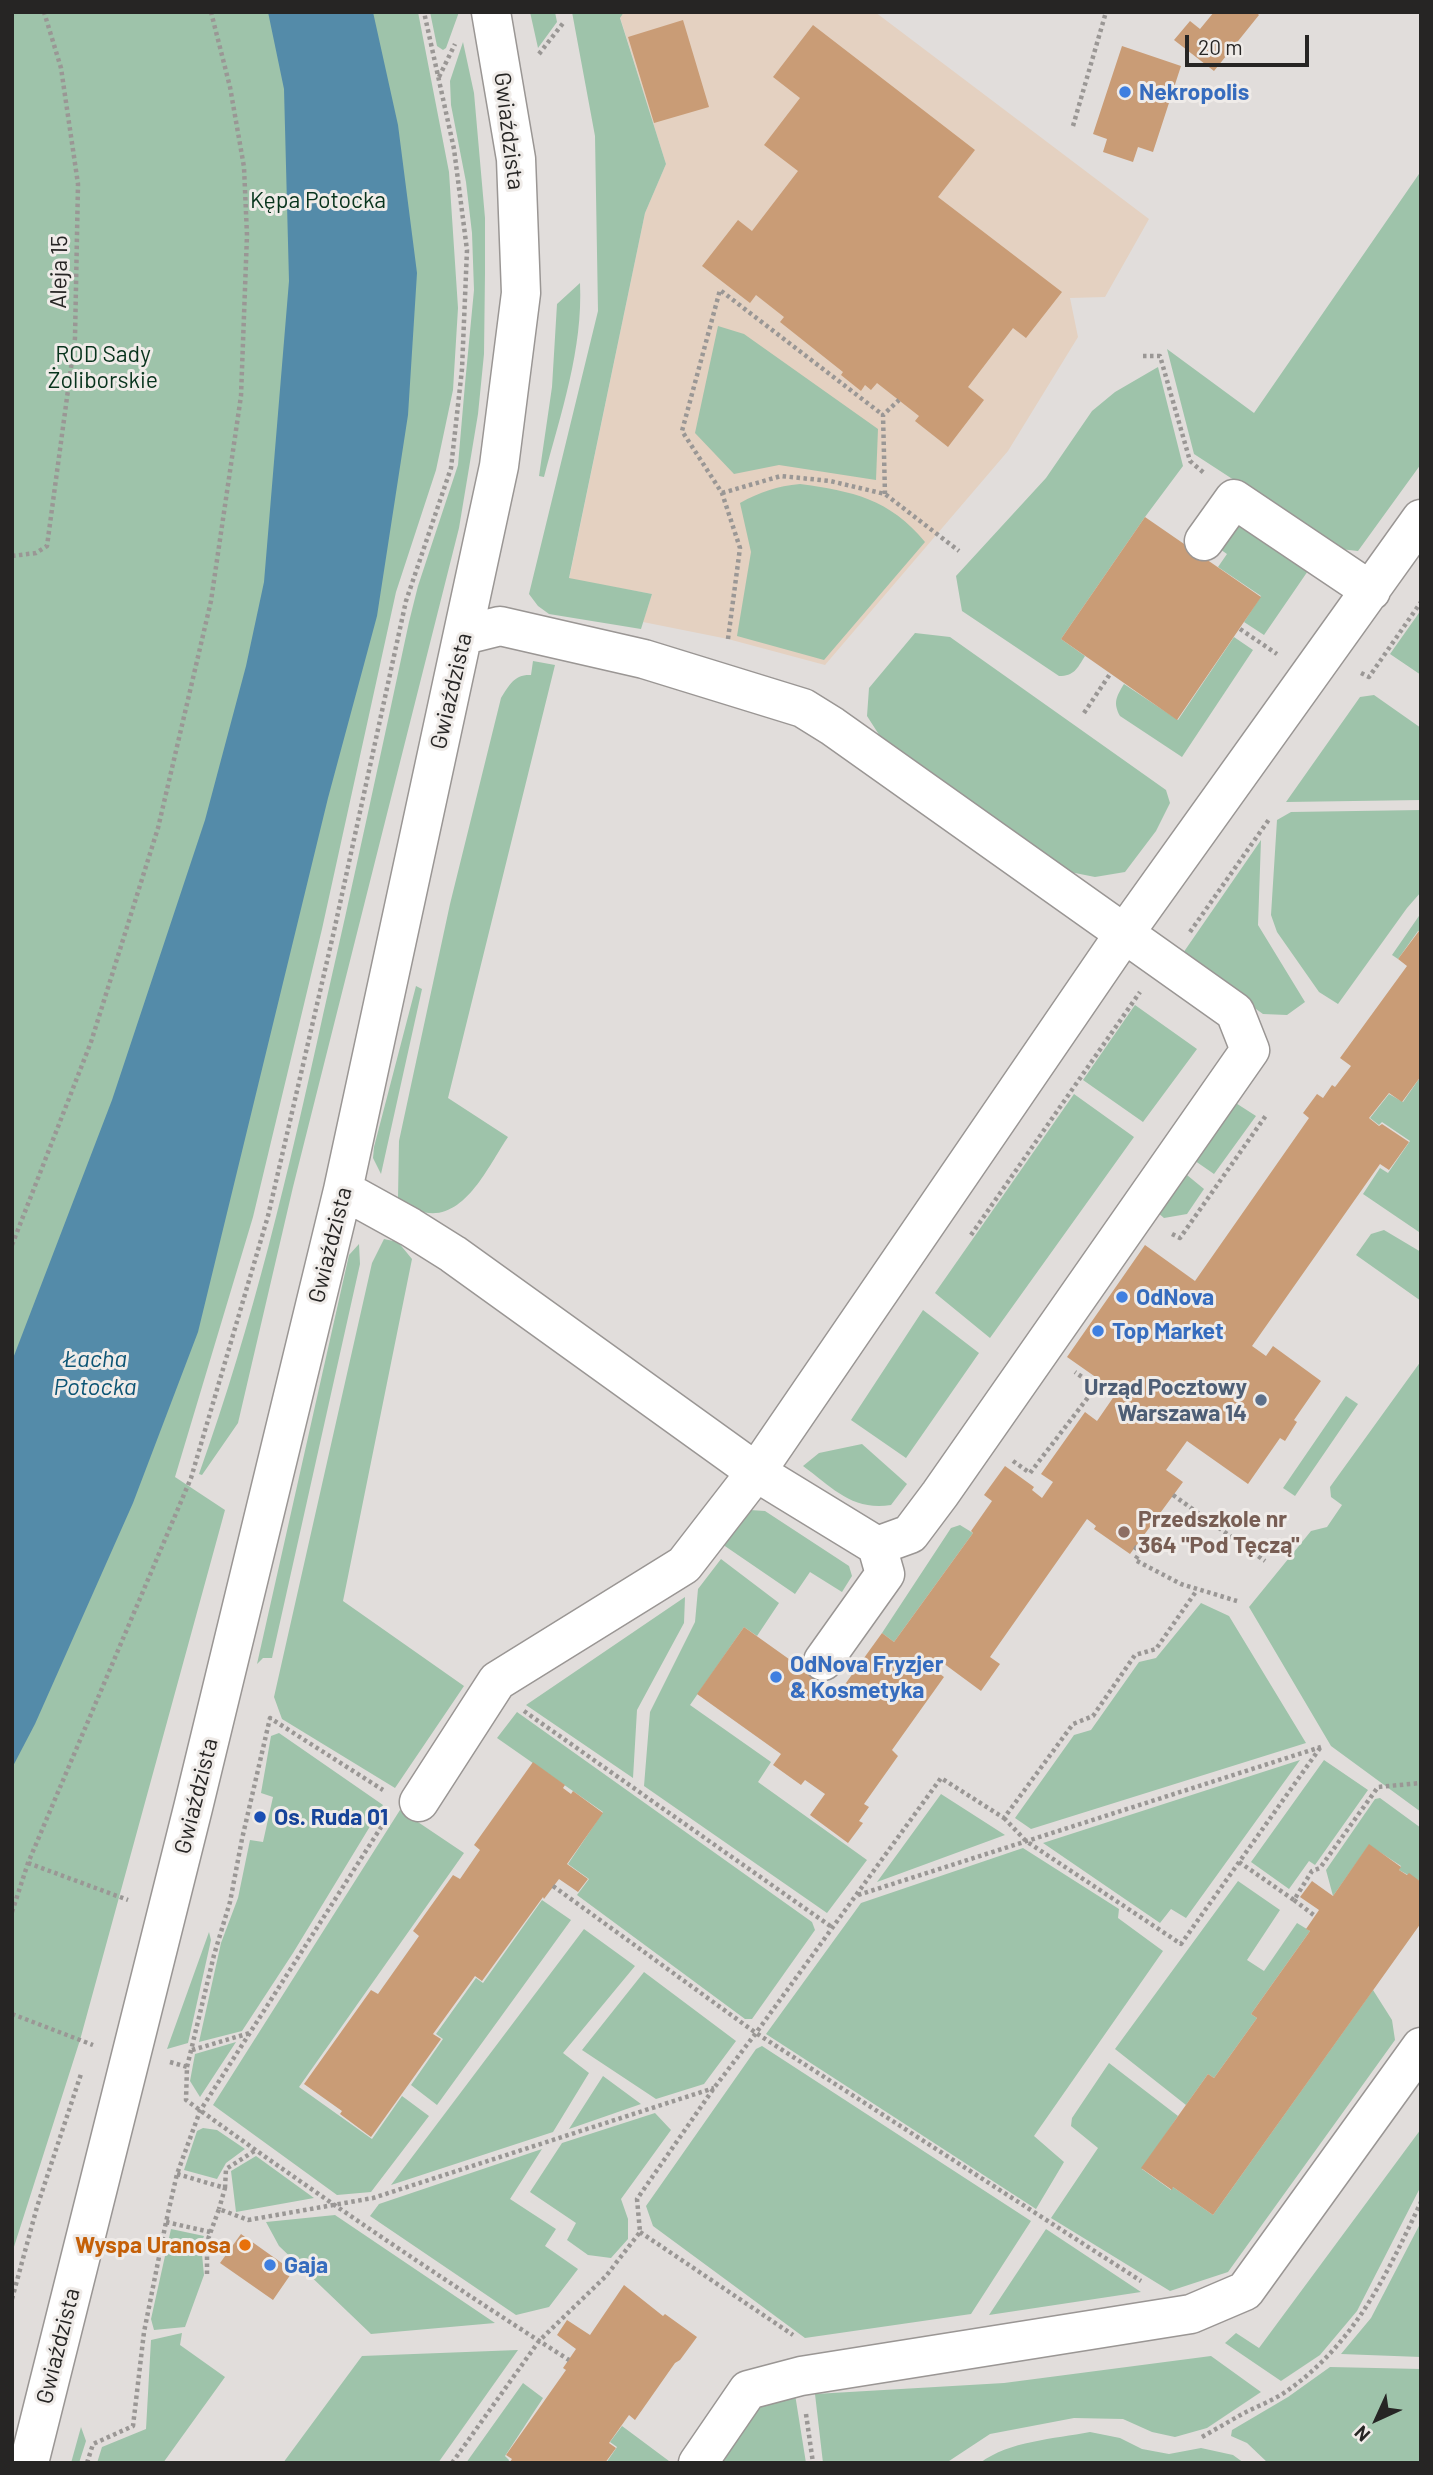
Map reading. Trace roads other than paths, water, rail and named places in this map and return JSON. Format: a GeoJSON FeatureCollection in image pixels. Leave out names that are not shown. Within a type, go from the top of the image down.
{"type":"FeatureCollection","features":[{"type":"Feature","properties":{"kind":"street","name":"Gwiaździsta"},"geometry":{"type":"LineString","coordinates":[[29,2463],[193,1808],[343,1190],[499,466],[521,293],[516,159],[491,12]]}},
{"type":"Feature","properties":{"kind":"street"},"geometry":{"type":"LineString","coordinates":[[1204,541],[1234,499],[1371,591]]}},
{"type":"Feature","properties":{"kind":"street"},"geometry":{"type":"LineString","coordinates":[[399,1802],[497,1681],[684,1565],[756,1472],[1124,934],[1421,519]]}},
{"type":"Feature","properties":{"kind":"street"},"geometry":{"type":"LineString","coordinates":[[464,635],[500,626],[655,662],[803,708],[1235,1012],[1250,1050],[910,1534],[877,1546]]}},
{"type":"Feature","properties":{"kind":"street"},"geometry":{"type":"LineString","coordinates":[[343,1190],[453,1254],[756,1472],[877,1546],[885,1574],[823,1661]]}},
{"type":"Feature","properties":{"kind":"street"},"geometry":{"type":"LineString","coordinates":[[698,2463],[748,2390],[801,2376],[1191,2314],[1245,2291],[1421,2048]]}},
{"type":"Feature","properties":{"kind":"water","name":"Łacha Potocka"},"geometry":{"type":"Polygon","coordinates":[[[268,12],[373,12],[398,125],[417,273],[408,415],[377,616],[328,798],[198,1332],[133,1503],[35,1724],[12,1768],[12,1361],[112,1100],[205,820],[246,666],[264,582],[289,281],[284,89],[268,12]]]}},
{"type":"Feature","properties":{"kind":"place","name":"Nekropolis"},"geometry":{"type":"Point","coordinates":[1125,92]}},
{"type":"Feature","properties":{"kind":"place","name":"OdNova"},"geometry":{"type":"Point","coordinates":[1122,1297]}},
{"type":"Feature","properties":{"kind":"place","name":"Top Market"},"geometry":{"type":"Point","coordinates":[1098,1331]}},
{"type":"Feature","properties":{"kind":"place","name":"Urząd Pocztowy Warszawa 14"},"geometry":{"type":"Point","coordinates":[1261,1400]}},
{"type":"Feature","properties":{"kind":"place","name":"Przedszkole nr 364 \"Pod Tęczą\""},"geometry":{"type":"Point","coordinates":[1124,1532]}},
{"type":"Feature","properties":{"kind":"place","name":"OdNova Fryzjer & Kosmetyka"},"geometry":{"type":"Point","coordinates":[776,1677]}},
{"type":"Feature","properties":{"kind":"place","name":"Os. Ruda 01"},"geometry":{"type":"Point","coordinates":[260,1817]}},
{"type":"Feature","properties":{"kind":"place","name":"Wyspa Uranosa"},"geometry":{"type":"Point","coordinates":[245,2245]}},
{"type":"Feature","properties":{"kind":"place","name":"Gaja"},"geometry":{"type":"Point","coordinates":[270,2265]}},
{"type":"Feature","properties":{"kind":"park label","name":"Kępa Potocka"},"geometry":{"type":"Point","coordinates":[318,200]}},
{"type":"Feature","properties":{"kind":"park label","name":"ROD Sady Żoliborskie"},"geometry":{"type":"Point","coordinates":[103,367]}}]}
